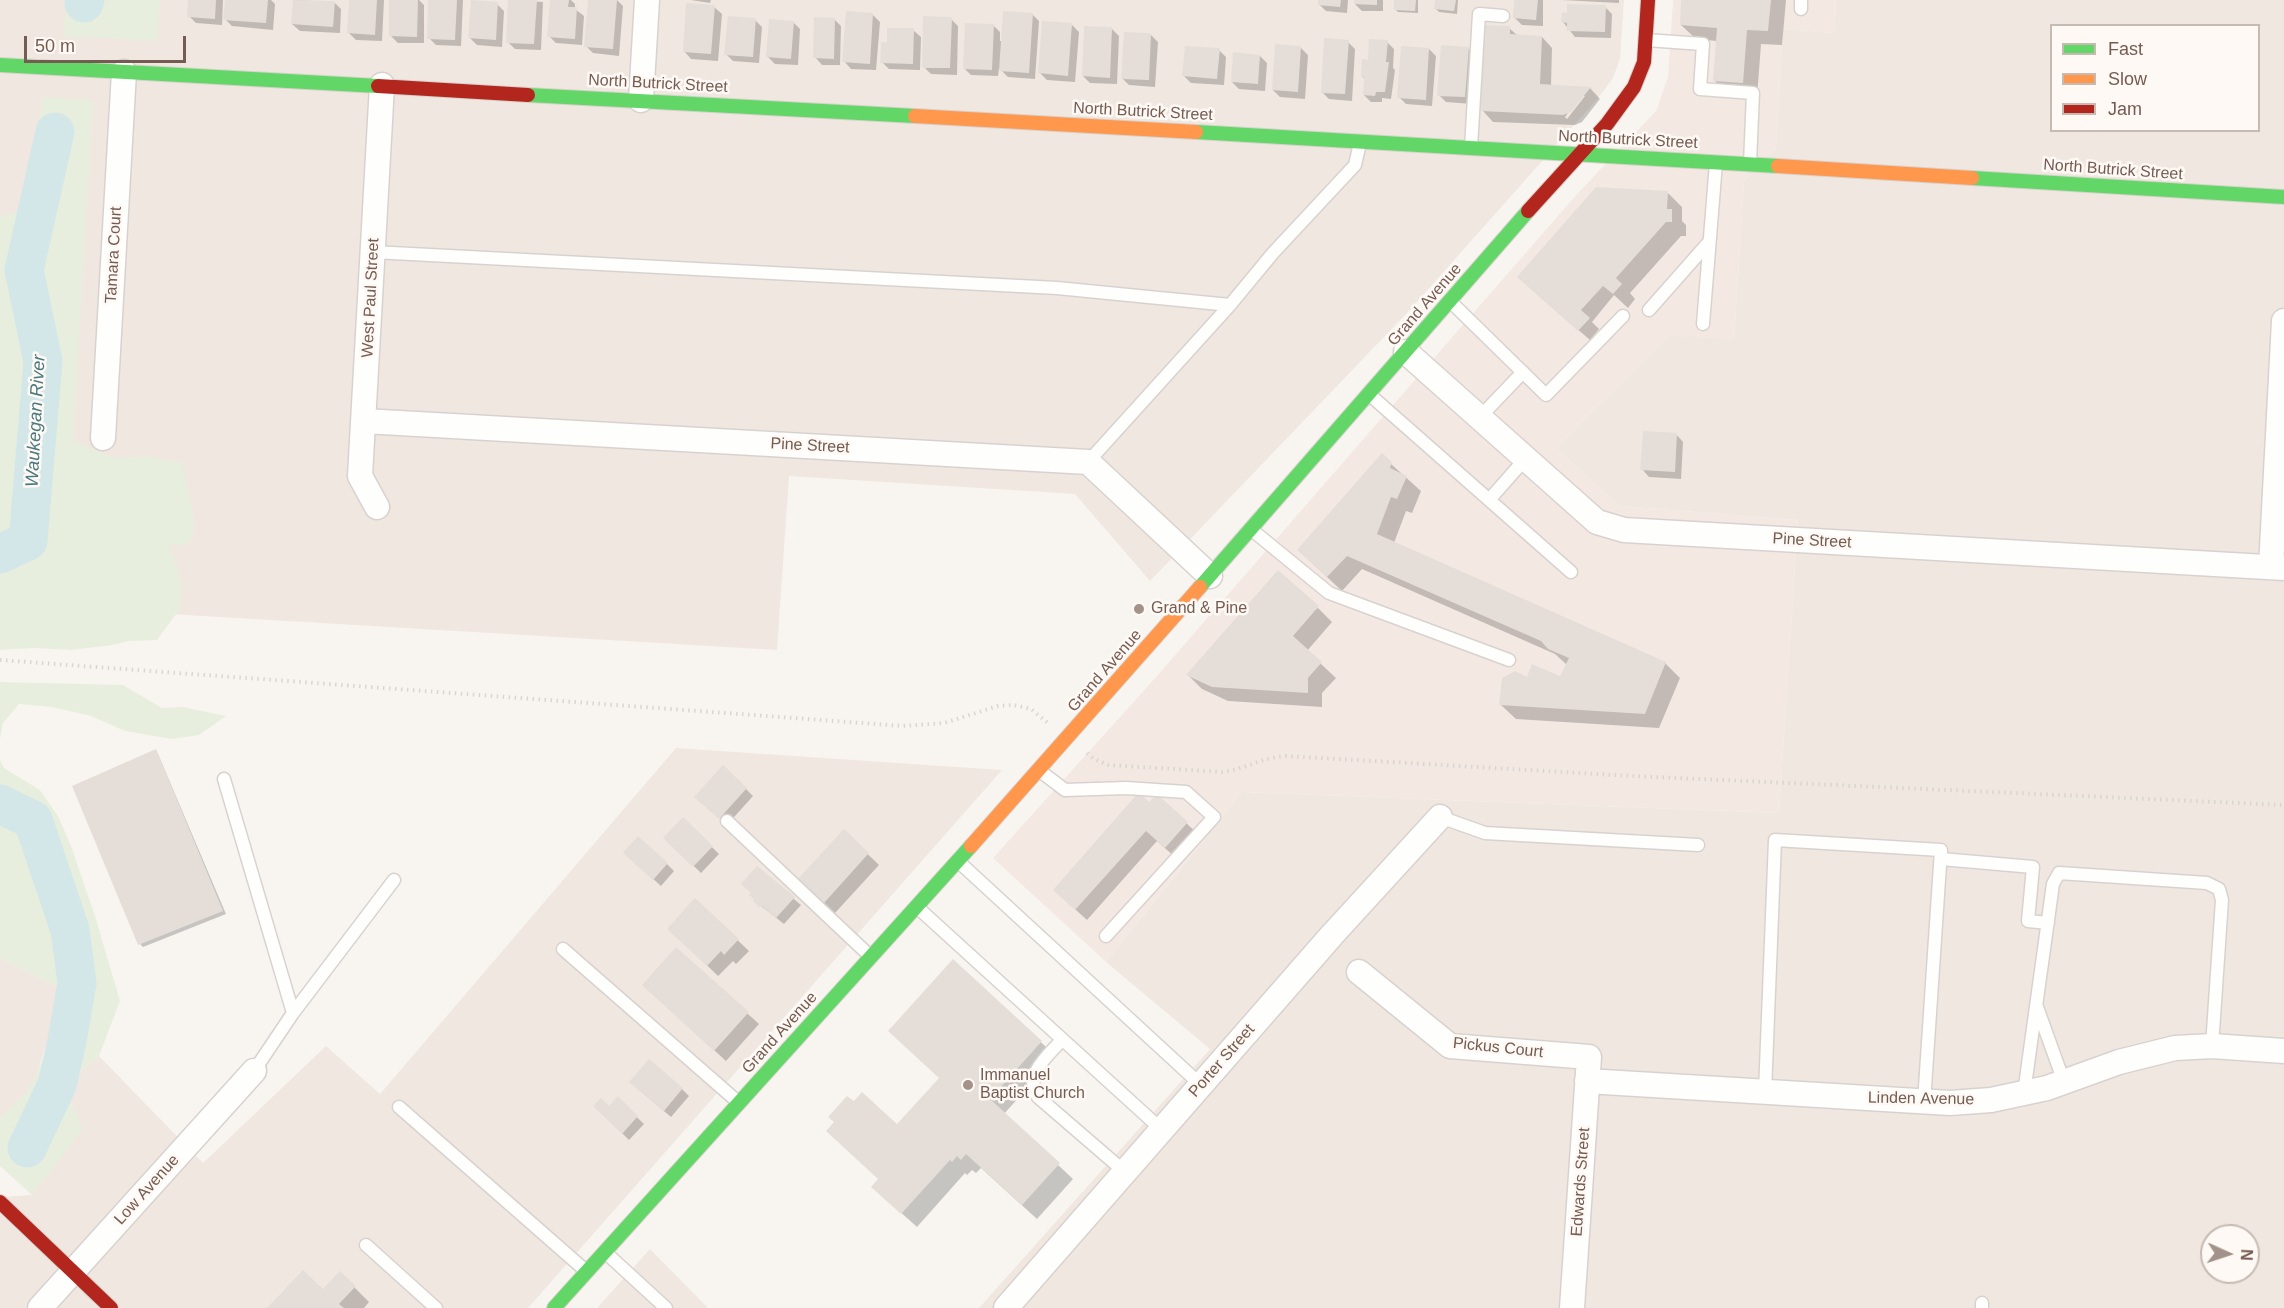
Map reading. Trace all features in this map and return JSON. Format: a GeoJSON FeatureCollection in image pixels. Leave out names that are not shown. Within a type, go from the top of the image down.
{"type":"FeatureCollection","features":[{"type":"Feature","properties":{"kind":"street"},"geometry":{"type":"LineString","coordinates":[[641,100],[647,0]]}},
{"type":"Feature","properties":{"kind":"street","name":"Grand Avenue"},"geometry":{"type":"LineString","coordinates":[[555,1308],[1039,770],[1614,116],[1634,87],[1644,62],[1648,0]]}},
{"type":"Feature","properties":{"kind":"street","name":"North Butrick Street"},"geometry":{"type":"LineString","coordinates":[[0,64],[1582,154],[2284,197]]}},
{"type":"Feature","properties":{"kind":"street","name":"Tamara Court"},"geometry":{"type":"LineString","coordinates":[[103,438],[124,72]]}},
{"type":"Feature","properties":{"kind":"street","name":"West Paul Street"},"geometry":{"type":"LineString","coordinates":[[377,507],[360,476],[382,85]]}},
{"type":"Feature","properties":{"kind":"street"},"geometry":{"type":"LineString","coordinates":[[2277,568],[2284,321]]}},
{"type":"Feature","properties":{"kind":"street","name":"Pine Street"},"geometry":{"type":"LineString","coordinates":[[1406,352],[1598,522],[1624,530],[2277,568]]}},
{"type":"Feature","properties":{"kind":"street","name":"Pine Street"},"geometry":{"type":"LineString","coordinates":[[364,421],[1088,462]]}},
{"type":"Feature","properties":{"kind":"street"},"geometry":{"type":"LineString","coordinates":[[1088,462],[1210,576]]}},
{"type":"Feature","properties":{"kind":"street","name":"Porter Street"},"geometry":{"type":"LineString","coordinates":[[1006,1308],[1440,817]]}},
{"type":"Feature","properties":{"kind":"street","name":"Pickus Court"},"geometry":{"type":"LineString","coordinates":[[1359,972],[1450,1046],[1589,1057]]}},
{"type":"Feature","properties":{"kind":"street","name":"Linden Avenue"},"geometry":{"type":"LineString","coordinates":[[1587,1082],[1950,1103],[1991,1100],[2024,1093],[2064,1082],[2119,1062],[2175,1048],[2212,1046],[2284,1051]]}},
{"type":"Feature","properties":{"kind":"street","name":"Edwards Street"},"geometry":{"type":"LineString","coordinates":[[1572,1308],[1589,1057]]}},
{"type":"Feature","properties":{"kind":"street","name":"Low Avenue"},"geometry":{"type":"LineString","coordinates":[[40,1308],[254,1071]]}},
{"type":"Feature","properties":{"kind":"street"},"geometry":{"type":"LineString","coordinates":[[0,1202],[111,1308]]}},
{"type":"Feature","properties":{"kind":"lane"},"geometry":{"type":"LineString","coordinates":[[1471,148],[1479,14],[1503,16]]}},
{"type":"Feature","properties":{"kind":"lane"},"geometry":{"type":"LineString","coordinates":[[1645,40],[1703,44],[1700,89],[1753,93],[1750,164]]}},
{"type":"Feature","properties":{"kind":"lane"},"geometry":{"type":"LineString","coordinates":[[1088,462],[1230,305],[1273,253],[1355,165],[1361,142]]}},
{"type":"Feature","properties":{"kind":"lane"},"geometry":{"type":"LineString","coordinates":[[1703,324],[1716,162]]}},
{"type":"Feature","properties":{"kind":"lane"},"geometry":{"type":"LineString","coordinates":[[1649,310],[1709,242]]}},
{"type":"Feature","properties":{"kind":"lane"},"geometry":{"type":"LineString","coordinates":[[373,252],[1057,288],[1230,305]]}},
{"type":"Feature","properties":{"kind":"lane"},"geometry":{"type":"LineString","coordinates":[[1450,301],[1546,395],[1623,316]]}},
{"type":"Feature","properties":{"kind":"lane"},"geometry":{"type":"LineString","coordinates":[[1480,417],[1523,372]]}},
{"type":"Feature","properties":{"kind":"lane"},"geometry":{"type":"LineString","coordinates":[[1370,395],[1570,572]]}},
{"type":"Feature","properties":{"kind":"lane"},"geometry":{"type":"LineString","coordinates":[[1489,500],[1526,458]]}},
{"type":"Feature","properties":{"kind":"lane"},"geometry":{"type":"LineString","coordinates":[[1251,529],[1329,593],[1509,660]]}},
{"type":"Feature","properties":{"kind":"lane"},"geometry":{"type":"LineString","coordinates":[[1039,770],[1065,790],[1126,788],[1186,792],[1214,817],[1106,936]]}},
{"type":"Feature","properties":{"kind":"lane"},"geometry":{"type":"LineString","coordinates":[[224,779],[293,1013]]}},
{"type":"Feature","properties":{"kind":"lane"},"geometry":{"type":"LineString","coordinates":[[1440,817],[1485,833],[1698,845]]}},
{"type":"Feature","properties":{"kind":"lane"},"geometry":{"type":"LineString","coordinates":[[727,821],[871,957]]}},
{"type":"Feature","properties":{"kind":"lane"},"geometry":{"type":"LineString","coordinates":[[1765,1092],[1775,840],[1941,850],[1924,1102]]}},
{"type":"Feature","properties":{"kind":"lane"},"geometry":{"type":"LineString","coordinates":[[1941,859],[2033,867],[2028,921],[2048,923]]}},
{"type":"Feature","properties":{"kind":"lane"},"geometry":{"type":"LineString","coordinates":[[957,861],[1201,1085]]}},
{"type":"Feature","properties":{"kind":"lane"},"geometry":{"type":"LineString","coordinates":[[2024,1093],[2053,884],[2059,873],[2214,885],[2219,889],[2222,900],[2212,1046]]}},
{"type":"Feature","properties":{"kind":"lane"},"geometry":{"type":"LineString","coordinates":[[254,1071],[293,1013],[394,880]]}},
{"type":"Feature","properties":{"kind":"lane"},"geometry":{"type":"LineString","coordinates":[[917,906],[1162,1130]]}},
{"type":"Feature","properties":{"kind":"lane"},"geometry":{"type":"LineString","coordinates":[[563,949],[739,1103]]}},
{"type":"Feature","properties":{"kind":"lane"},"geometry":{"type":"LineString","coordinates":[[2036,1006],[2064,1082]]}},
{"type":"Feature","properties":{"kind":"lane"},"geometry":{"type":"LineString","coordinates":[[1062,1040],[1035,1074],[1032,1081],[1033,1090],[1038,1097],[1125,1172]]}},
{"type":"Feature","properties":{"kind":"lane"},"geometry":{"type":"LineString","coordinates":[[399,1107],[587,1272]]}},
{"type":"Feature","properties":{"kind":"lane"},"geometry":{"type":"LineString","coordinates":[[366,1245],[436,1308]]}},
{"type":"Feature","properties":{"kind":"lane"},"geometry":{"type":"LineString","coordinates":[[605,1252],[666,1308]]}},
{"type":"Feature","properties":{"kind":"path"},"geometry":{"type":"LineString","coordinates":[[0,660],[903,726],[944,723],[998,706],[1014,705],[1031,710],[1040,717]]}},
{"type":"Feature","properties":{"kind":"path"},"geometry":{"type":"LineString","coordinates":[[1094,759],[1108,765],[1223,772],[1236,770],[1259,760],[1286,756],[1632,776],[2284,805]]}},
{"type":"Feature","properties":{"kind":"shaded area"},"geometry":{"type":"Polygon","coordinates":[[[0,0],[1624,0],[1620,59],[1613,78],[1599,97],[1408,312],[1150,581],[1075,494],[789,476],[777,650],[0,604],[0,0]]]}},
{"type":"Feature","properties":{"kind":"shaded area"},"geometry":{"type":"Polygon","coordinates":[[[1673,0],[1836,0],[1834,33],[1783,29],[1776,148],[1744,181],[1734,339],[1670,336],[1556,448],[1619,506],[1798,520],[1779,813],[1242,792],[1106,962],[993,858],[1156,677],[1577,194],[1656,111],[1668,77],[1673,0]]]}},
{"type":"Feature","properties":{"kind":"shaded area"},"geometry":{"type":"Polygon","coordinates":[[[1836,0],[2284,0],[2284,1308],[979,1308],[1210,1049],[1106,962],[1242,792],[1779,813],[1798,520],[1619,506],[1556,448],[1670,335],[1734,339],[1744,181],[1776,148],[1783,29],[1834,33],[1836,0]]]}},
{"type":"Feature","properties":{"kind":"shaded area"},"geometry":{"type":"Polygon","coordinates":[[[676,748],[1002,770],[528,1308],[0,1308],[0,1197],[32,1195],[73,1107],[61,1088],[99,1056],[203,1163],[326,1046],[380,1094],[676,748]]]}},
{"type":"Feature","properties":{"kind":"shaded area"},"geometry":{"type":"Polygon","coordinates":[[[0,958],[66,991],[37,1075],[27,1092],[0,1119],[0,958]]]}},
{"type":"Feature","properties":{"kind":"shaded area"},"geometry":{"type":"Polygon","coordinates":[[[650,1249],[708,1308],[597,1308],[650,1249]]]}},
{"type":"Feature","properties":{"kind":"green space"},"geometry":{"type":"Polygon","coordinates":[[[67,0],[160,0],[157,41],[63,36],[67,0]]]}},
{"type":"Feature","properties":{"kind":"green space"},"geometry":{"type":"Polygon","coordinates":[[[42,97],[93,100],[73,441],[114,458],[147,456],[182,463],[194,517],[193,539],[185,545],[169,545],[182,583],[179,610],[157,640],[129,641],[71,650],[34,648],[0,650],[0,216],[14,213],[31,196],[42,97]]]}},
{"type":"Feature","properties":{"kind":"green space"},"geometry":{"type":"Polygon","coordinates":[[[0,682],[123,685],[162,708],[183,707],[226,716],[199,735],[172,739],[125,731],[91,716],[52,707],[19,704],[3,723],[0,739],[0,682]]]}},
{"type":"Feature","properties":{"kind":"green space"},"geometry":{"type":"Polygon","coordinates":[[[0,760],[4,768],[40,790],[58,816],[95,916],[120,1001],[99,1056],[61,1088],[83,1129],[32,1195],[0,1166],[0,1119],[33,1082],[66,991],[0,958],[0,760]]]}},
{"type":"Feature","properties":{"kind":"building"},"geometry":{"type":"Polygon","coordinates":[[[188,0],[216,0],[215,19],[187,17],[188,0]]]}},
{"type":"Feature","properties":{"kind":"building"},"geometry":{"type":"Polygon","coordinates":[[[225,0],[268,0],[266,23],[223,20],[225,0]]]}},
{"type":"Feature","properties":{"kind":"building"},"geometry":{"type":"Polygon","coordinates":[[[293,0],[335,1],[333,27],[291,24],[293,0]]]}},
{"type":"Feature","properties":{"kind":"building"},"geometry":{"type":"Polygon","coordinates":[[[349,0],[377,0],[375,35],[347,33],[349,0]]]}},
{"type":"Feature","properties":{"kind":"building"},"geometry":{"type":"Polygon","coordinates":[[[389,0],[418,0],[417,37],[389,36],[389,0]]]}},
{"type":"Feature","properties":{"kind":"building"},"geometry":{"type":"Polygon","coordinates":[[[428,0],[457,0],[455,40],[427,39],[428,0]]]}},
{"type":"Feature","properties":{"kind":"building"},"geometry":{"type":"Polygon","coordinates":[[[471,0],[498,2],[496,40],[468,38],[471,0]]]}},
{"type":"Feature","properties":{"kind":"building"},"geometry":{"type":"Polygon","coordinates":[[[508,0],[537,0],[534,44],[506,43],[508,0]]]}},
{"type":"Feature","properties":{"kind":"building"},"geometry":{"type":"Polygon","coordinates":[[[550,0],[569,0],[568,7],[577,7],[575,39],[547,37],[550,0]]]}},
{"type":"Feature","properties":{"kind":"building"},"geometry":{"type":"Polygon","coordinates":[[[588,0],[617,0],[613,49],[584,47],[588,0]]]}},
{"type":"Feature","properties":{"kind":"building"},"geometry":{"type":"Polygon","coordinates":[[[1318,0],[1341,0],[1340,7],[1318,5],[1318,0]]]}},
{"type":"Feature","properties":{"kind":"building"},"geometry":{"type":"Polygon","coordinates":[[[1354,0],[1377,0],[1377,5],[1354,4],[1354,0]]]}},
{"type":"Feature","properties":{"kind":"building"},"geometry":{"type":"Polygon","coordinates":[[[1394,0],[1416,0],[1415,11],[1394,10],[1394,0]]]}},
{"type":"Feature","properties":{"kind":"building"},"geometry":{"type":"Polygon","coordinates":[[[1435,0],[1456,0],[1454,11],[1434,9],[1435,0]]]}},
{"type":"Feature","properties":{"kind":"building"},"geometry":{"type":"Polygon","coordinates":[[[1514,0],[1538,0],[1536,20],[1513,18],[1514,0]]]}},
{"type":"Feature","properties":{"kind":"building"},"geometry":{"type":"Polygon","coordinates":[[[1681,0],[1771,0],[1768,31],[1747,30],[1743,83],[1713,81],[1717,28],[1680,25],[1681,0]]]}},
{"type":"Feature","properties":{"kind":"building"},"geometry":{"type":"Polygon","coordinates":[[[686,3],[715,5],[711,54],[683,52],[686,3]]]}},
{"type":"Feature","properties":{"kind":"building"},"geometry":{"type":"Polygon","coordinates":[[[1567,4],[1606,5],[1605,32],[1567,31],[1567,23],[1561,22],[1562,12],[1567,13],[1567,4]]]}},
{"type":"Feature","properties":{"kind":"building"},"geometry":{"type":"Polygon","coordinates":[[[846,11],[873,13],[870,64],[842,62],[846,11]]]}},
{"type":"Feature","properties":{"kind":"building"},"geometry":{"type":"Polygon","coordinates":[[[1003,11],[1033,13],[1029,73],[999,71],[1003,11]]]}},
{"type":"Feature","properties":{"kind":"building"},"geometry":{"type":"Polygon","coordinates":[[[728,16],[756,18],[753,57],[724,55],[728,16]]]}},
{"type":"Feature","properties":{"kind":"building"},"geometry":{"type":"Polygon","coordinates":[[[923,16],[952,17],[950,68],[922,68],[923,16]]]}},
{"type":"Feature","properties":{"kind":"building"},"geometry":{"type":"Polygon","coordinates":[[[814,17],[835,18],[834,59],[813,58],[814,17]]]}},
{"type":"Feature","properties":{"kind":"building"},"geometry":{"type":"Polygon","coordinates":[[[769,19],[794,21],[791,59],[766,57],[769,19]]]}},
{"type":"Feature","properties":{"kind":"building"},"geometry":{"type":"Polygon","coordinates":[[[1042,21],[1072,23],[1068,76],[1038,73],[1042,21]]]}},
{"type":"Feature","properties":{"kind":"building"},"geometry":{"type":"Polygon","coordinates":[[[965,23],[994,24],[992,70],[963,69],[965,23]]]}},
{"type":"Feature","properties":{"kind":"building"},"geometry":{"type":"Polygon","coordinates":[[[1484,25],[1510,26],[1510,34],[1542,36],[1540,84],[1591,87],[1571,112],[1563,115],[1481,111],[1484,25]]]}},
{"type":"Feature","properties":{"kind":"building"},"geometry":{"type":"Polygon","coordinates":[[[1084,26],[1112,27],[1110,78],[1082,76],[1084,26]]]}},
{"type":"Feature","properties":{"kind":"building"},"geometry":{"type":"Polygon","coordinates":[[[887,28],[914,28],[913,64],[880,63],[881,42],[887,42],[887,28]]]}},
{"type":"Feature","properties":{"kind":"building"},"geometry":{"type":"Polygon","coordinates":[[[1124,32],[1151,33],[1149,80],[1121,79],[1124,32]]]}},
{"type":"Feature","properties":{"kind":"building"},"geometry":{"type":"Polygon","coordinates":[[[1324,38],[1349,40],[1345,94],[1321,93],[1324,38]]]}},
{"type":"Feature","properties":{"kind":"building"},"geometry":{"type":"Polygon","coordinates":[[[1369,39],[1388,40],[1386,62],[1389,62],[1385,92],[1376,92],[1375,96],[1363,95],[1364,77],[1361,76],[1362,59],[1368,60],[1369,39]]]}},
{"type":"Feature","properties":{"kind":"building"},"geometry":{"type":"Polygon","coordinates":[[[1275,44],[1301,46],[1298,92],[1272,90],[1275,44]]]}},
{"type":"Feature","properties":{"kind":"building"},"geometry":{"type":"Polygon","coordinates":[[[1441,45],[1469,47],[1465,97],[1437,96],[1441,45]]]}},
{"type":"Feature","properties":{"kind":"building"},"geometry":{"type":"Polygon","coordinates":[[[1185,46],[1220,48],[1217,79],[1182,76],[1185,46]]]}},
{"type":"Feature","properties":{"kind":"building"},"geometry":{"type":"Polygon","coordinates":[[[1401,46],[1429,48],[1426,100],[1397,98],[1401,46]]]}},
{"type":"Feature","properties":{"kind":"building"},"geometry":{"type":"Polygon","coordinates":[[[1233,52],[1260,55],[1258,84],[1231,82],[1233,52]]]}},
{"type":"Feature","properties":{"kind":"building"},"geometry":{"type":"Polygon","coordinates":[[[1596,187],[1668,191],[1667,209],[1672,209],[1672,222],[1666,222],[1616,278],[1622,284],[1613,294],[1603,286],[1581,310],[1590,318],[1578,331],[1517,277],[1596,187]]]}},
{"type":"Feature","properties":{"kind":"building"},"geometry":{"type":"Polygon","coordinates":[[[1643,431],[1677,433],[1675,472],[1640,470],[1643,431]]]}},
{"type":"Feature","properties":{"kind":"building"},"geometry":{"type":"Polygon","coordinates":[[[1382,453],[1392,462],[1390,468],[1407,476],[1397,499],[1391,497],[1377,534],[1666,662],[1645,714],[1499,705],[1502,678],[1515,671],[1527,677],[1532,664],[1560,676],[1569,658],[1548,649],[1541,641],[1347,556],[1327,577],[1297,550],[1382,453]]]}},
{"type":"Feature","properties":{"kind":"building"},"geometry":{"type":"Polygon","coordinates":[[[1278,570],[1319,606],[1293,636],[1322,662],[1308,678],[1308,693],[1212,687],[1186,675],[1278,570]]]}},
{"type":"Feature","properties":{"kind":"building"},"geometry":{"type":"Polygon","coordinates":[[[156,749],[223,911],[138,945],[72,786],[156,749]]]}},
{"type":"Feature","properties":{"kind":"building"},"geometry":{"type":"Polygon","coordinates":[[[723,765],[747,788],[719,819],[694,797],[723,765]]]}},
{"type":"Feature","properties":{"kind":"building"},"geometry":{"type":"Polygon","coordinates":[[[1139,792],[1149,802],[1157,794],[1188,822],[1165,848],[1146,831],[1075,910],[1053,890],[1139,792]]]}},
{"type":"Feature","properties":{"kind":"building"},"geometry":{"type":"Polygon","coordinates":[[[683,817],[713,846],[693,867],[663,838],[683,817]]]}},
{"type":"Feature","properties":{"kind":"building"},"geometry":{"type":"Polygon","coordinates":[[[844,829],[869,853],[824,903],[797,880],[844,829]]]}},
{"type":"Feature","properties":{"kind":"building"},"geometry":{"type":"Polygon","coordinates":[[[638,836],[668,863],[653,880],[623,853],[638,836]]]}},
{"type":"Feature","properties":{"kind":"building"},"geometry":{"type":"Polygon","coordinates":[[[757,866],[795,897],[776,918],[762,906],[759,907],[749,895],[751,893],[741,884],[757,866]]]}},
{"type":"Feature","properties":{"kind":"building"},"geometry":{"type":"Polygon","coordinates":[[[695,898],[739,939],[724,955],[721,951],[707,966],[667,929],[695,898]]]}},
{"type":"Feature","properties":{"kind":"building"},"geometry":{"type":"Polygon","coordinates":[[[676,947],[749,1012],[714,1051],[642,985],[676,947]]]}},
{"type":"Feature","properties":{"kind":"building","name":"Immanuel Baptist Church"},"geometry":{"type":"Polygon","coordinates":[[[953,959],[1042,1041],[990,1099],[1060,1163],[1022,1205],[966,1154],[961,1160],[957,1156],[952,1162],[950,1160],[901,1214],[871,1187],[878,1179],[826,1131],[834,1122],[828,1117],[847,1096],[854,1101],[862,1092],[897,1124],[939,1078],[888,1031],[953,959]]]}},
{"type":"Feature","properties":{"kind":"building"},"geometry":{"type":"Polygon","coordinates":[[[649,1059],[683,1088],[664,1111],[629,1082],[649,1059]]]}},
{"type":"Feature","properties":{"kind":"building"},"geometry":{"type":"Polygon","coordinates":[[[618,1096],[638,1116],[622,1134],[593,1106],[601,1098],[609,1106],[618,1096]]]}},
{"type":"Feature","properties":{"kind":"building"},"geometry":{"type":"Polygon","coordinates":[[[303,1270],[323,1289],[340,1271],[356,1286],[339,1304],[344,1308],[267,1308],[303,1270]]]}},
{"type":"Feature","properties":{"kind":"waterway","name":"Waukegan River"},"geometry":{"type":"LineString","coordinates":[[0,554],[28,541],[43,361],[24,270],[55,132]]}},
{"type":"Feature","properties":{"kind":"waterway","name":"Waukegan River"},"geometry":{"type":"LineString","coordinates":[[0,804],[33,820],[70,930],[77,983],[57,1085],[27,1148]]}},
{"type":"Feature","properties":{"kind":"traffic: fast"},"geometry":{"type":"LineString","coordinates":[[0,65],[378,86]]}},
{"type":"Feature","properties":{"kind":"traffic: fast"},"geometry":{"type":"LineString","coordinates":[[528,95],[915,116]]}},
{"type":"Feature","properties":{"kind":"traffic: fast"},"geometry":{"type":"LineString","coordinates":[[1196,132],[1778,166]]}},
{"type":"Feature","properties":{"kind":"traffic: fast"},"geometry":{"type":"LineString","coordinates":[[1972,178],[2284,197]]}},
{"type":"Feature","properties":{"kind":"traffic: fast"},"geometry":{"type":"LineString","coordinates":[[1200,587],[1528,211]]}},
{"type":"Feature","properties":{"kind":"traffic: fast"},"geometry":{"type":"LineString","coordinates":[[554,1308],[971,846]]}},
{"type":"Feature","properties":{"kind":"traffic: slow"},"geometry":{"type":"LineString","coordinates":[[915,116],[1196,132]]}},
{"type":"Feature","properties":{"kind":"traffic: slow"},"geometry":{"type":"LineString","coordinates":[[1778,166],[1972,178]]}},
{"type":"Feature","properties":{"kind":"traffic: slow"},"geometry":{"type":"LineString","coordinates":[[971,846],[1200,587]]}},
{"type":"Feature","properties":{"kind":"traffic: jam"},"geometry":{"type":"LineString","coordinates":[[1528,211],[1607,124],[1634,87],[1644,62],[1648,0]]}},
{"type":"Feature","properties":{"kind":"traffic: jam"},"geometry":{"type":"LineString","coordinates":[[378,86],[528,95]]}},
{"type":"Feature","properties":{"kind":"traffic: jam"},"geometry":{"type":"LineString","coordinates":[[0,1202],[111,1308]]}},
{"type":"Feature","properties":{"kind":"place","name":"Grand & Pine"},"geometry":{"type":"Point","coordinates":[1139,609]}},
{"type":"Feature","properties":{"kind":"place","name":"Immanuel Baptist Church"},"geometry":{"type":"Point","coordinates":[968,1085]}}]}
